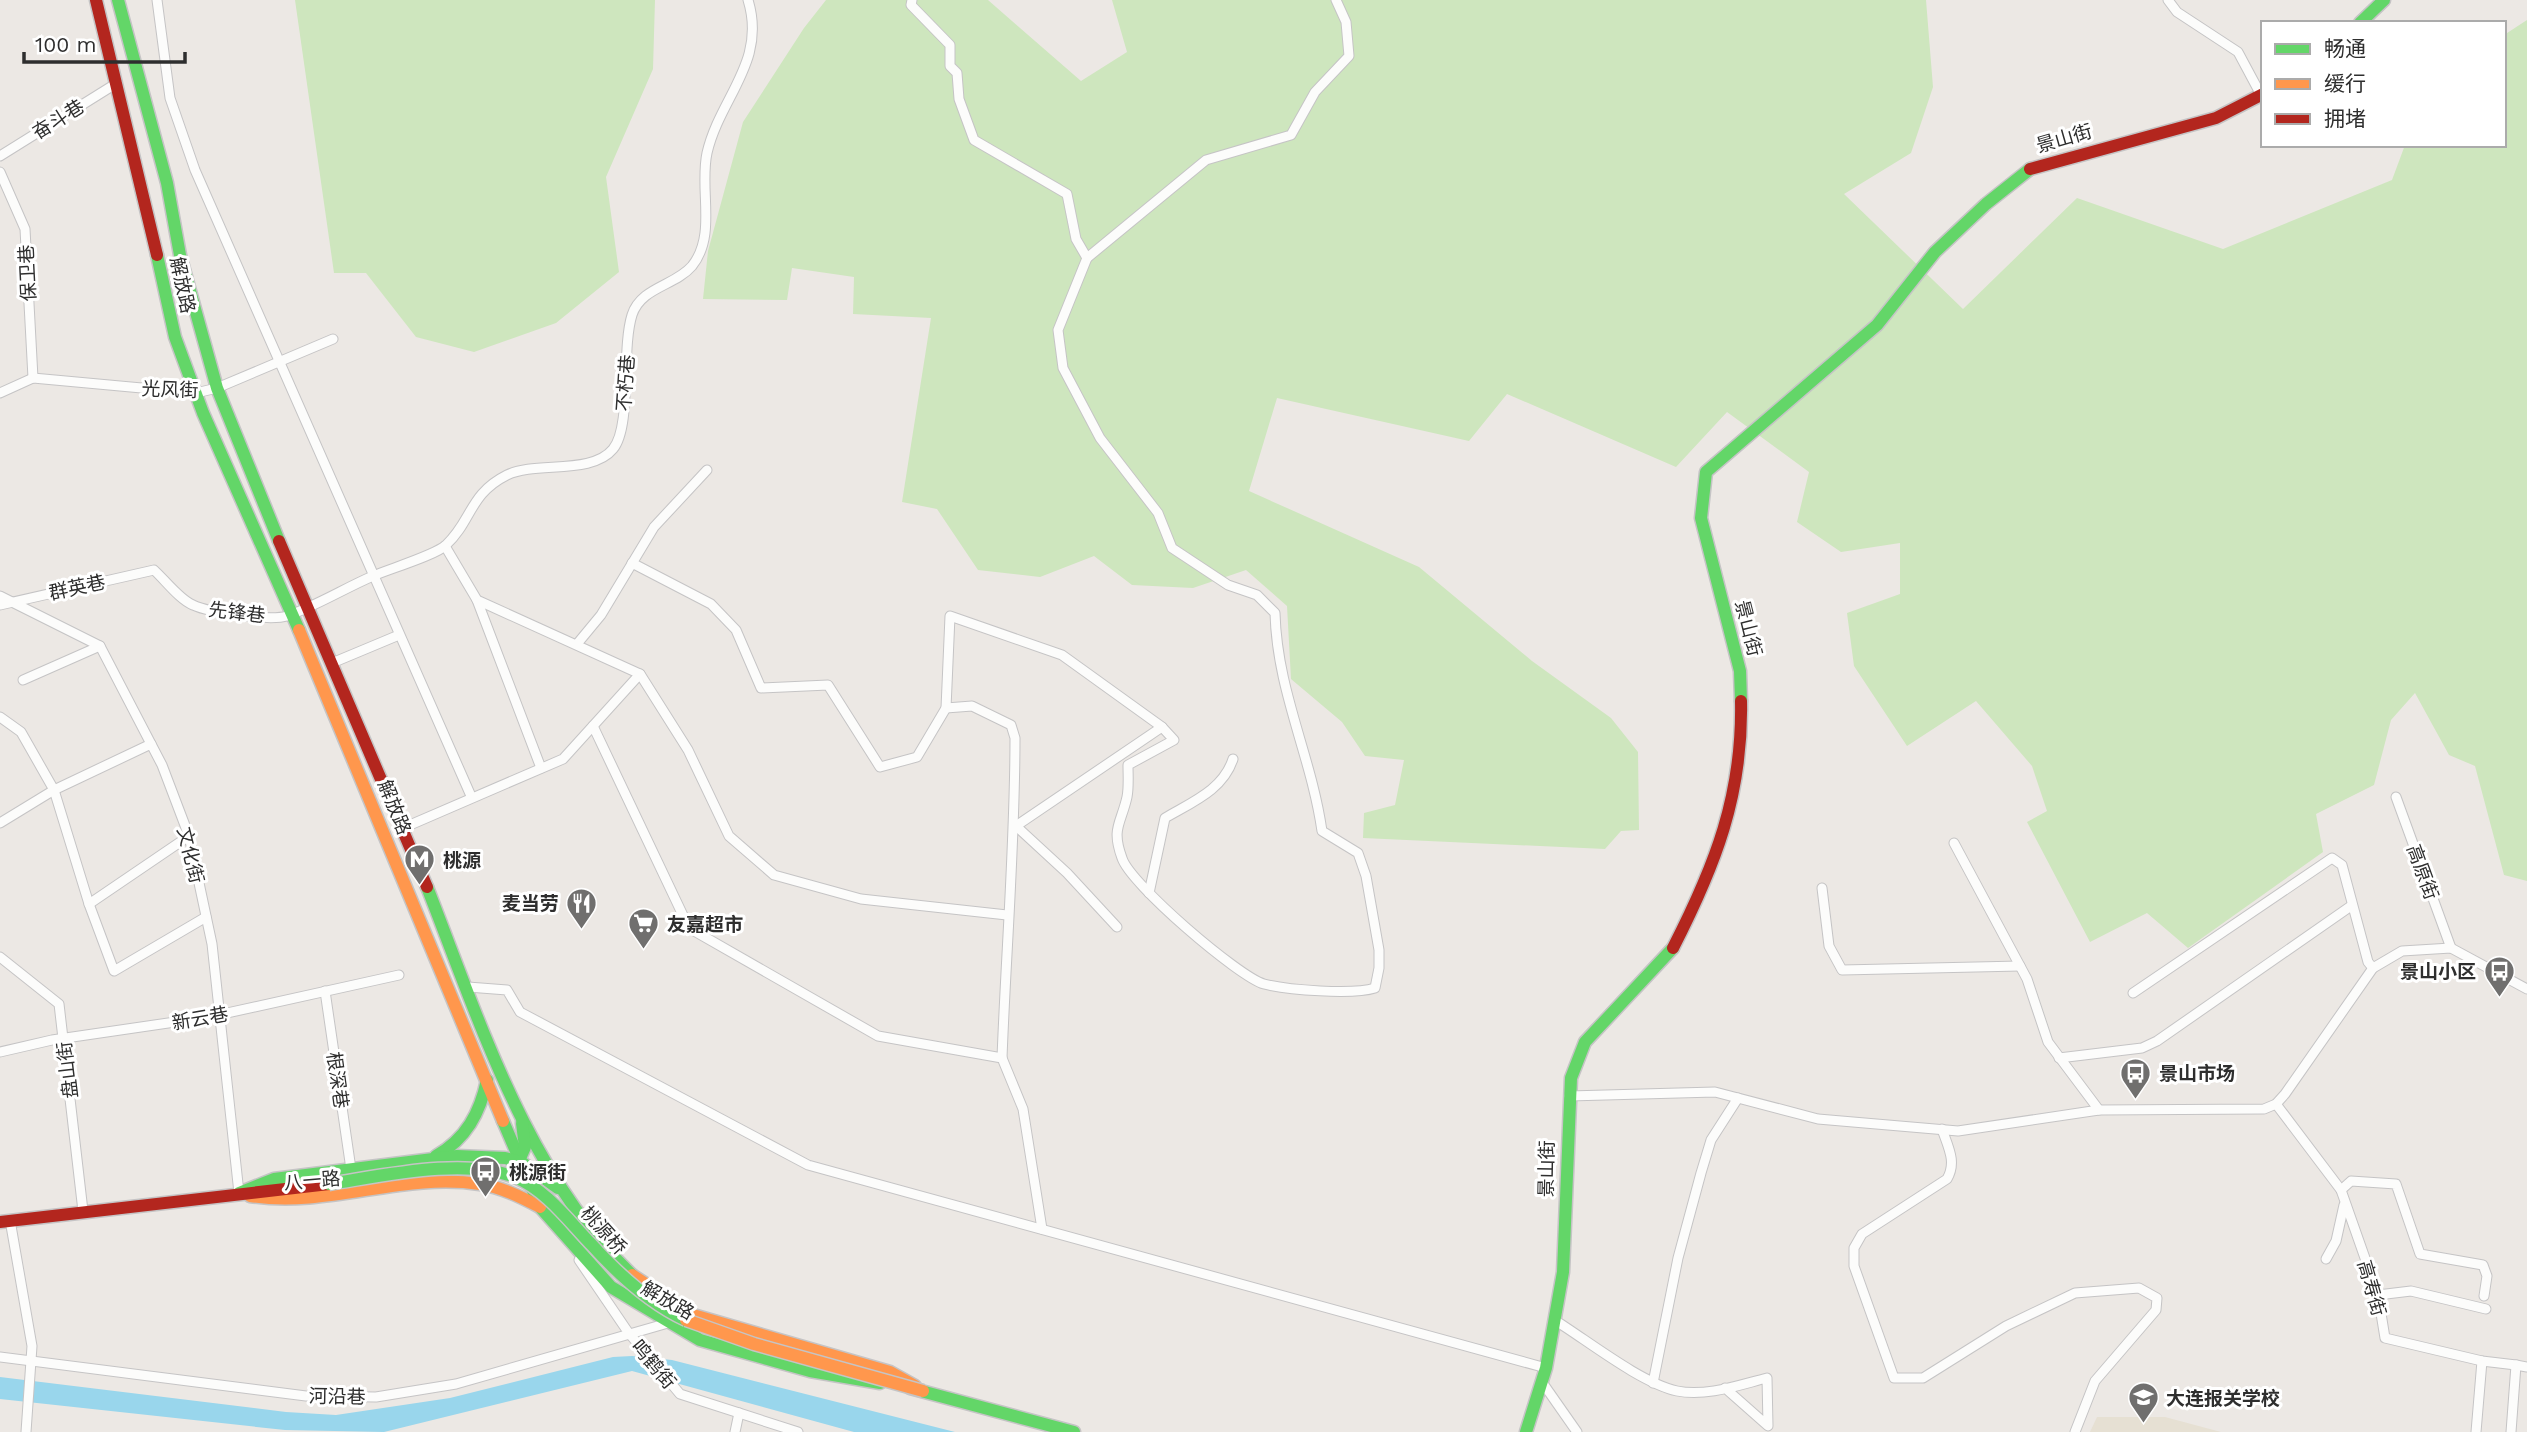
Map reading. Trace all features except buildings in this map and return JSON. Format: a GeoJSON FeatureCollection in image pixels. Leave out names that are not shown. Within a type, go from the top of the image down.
{"type":"FeatureCollection","features":[{"type":"Feature","properties":{"kind":"main road","name":"解放路"},"geometry":{"type":"LineString","coordinates":[[96,0],[175,337],[196,393],[330,699],[540,1207],[611,1287],[667,1323],[701,1340],[810,1371],[923,1391],[1074,1432]]}},
{"type":"Feature","properties":{"kind":"main road","name":"解放路"},"geometry":{"type":"LineString","coordinates":[[118,0],[167,183],[180,255],[217,388],[306,606],[403,828],[520,1114],[559,1188],[612,1256],[638,1280],[693,1315],[890,1372],[923,1391]]}},
{"type":"Feature","properties":{"kind":"main road"},"geometry":{"type":"LineString","coordinates":[[2362,21],[2384,0]]}},
{"type":"Feature","properties":{"kind":"main road","name":"景山街"},"geometry":{"type":"LineString","coordinates":[[1526,1432],[1546,1368],[1563,1272],[1571,1078],[1585,1042],[1673,948],[1707,882],[1730,814],[1741,718],[1740,671],[1701,518],[1706,472],[1877,325],[1935,252],[1986,204],[2033,167],[2216,118],[2261,96]]}},
{"type":"Feature","properties":{"kind":"main road"},"geometry":{"type":"LineString","coordinates":[[426,1160],[446,1151],[464,1136],[482,1105],[487,1080]]}},
{"type":"Feature","properties":{"kind":"main road"},"geometry":{"type":"LineString","coordinates":[[435,1183],[507,1170],[521,1162],[526,1140],[520,1114]]}},
{"type":"Feature","properties":{"kind":"main road"},"geometry":{"type":"LineString","coordinates":[[239,1193],[274,1179],[467,1157],[521,1162],[559,1188]]}},
{"type":"Feature","properties":{"kind":"main road","name":"桃源桥"},"geometry":{"type":"LineString","coordinates":[[239,1193],[468,1170],[513,1176],[540,1193],[567,1217],[616,1272],[642,1294],[677,1315],[726,1335],[923,1391]]}},
{"type":"Feature","properties":{"kind":"main road","name":"八一路"},"geometry":{"type":"LineString","coordinates":[[5,1221],[239,1193],[276,1202],[435,1183],[478,1183],[512,1192],[540,1207]]}},
{"type":"Feature","properties":{"kind":"street"},"geometry":{"type":"LineString","coordinates":[[157,0],[170,97],[195,170],[471,796]]}},
{"type":"Feature","properties":{"kind":"street","name":"不朽巷"},"geometry":{"type":"LineString","coordinates":[[446,546],[482,490],[510,474],[599,461],[612,451],[621,436],[625,360],[632,313],[648,293],[691,267],[704,243],[703,181],[707,154],[717,120],[746,68],[754,41],[753,16],[748,0]]}},
{"type":"Feature","properties":{"kind":"street"},"geometry":{"type":"LineString","coordinates":[[912,0],[911,5],[950,45],[950,66],[957,73],[958,99],[974,140],[1068,194],[1076,239],[1087,258]]}},
{"type":"Feature","properties":{"kind":"street"},"geometry":{"type":"LineString","coordinates":[[632,563],[711,604],[736,630],[761,688],[828,685],[880,767],[917,757],[946,708],[950,616],[1062,655],[1162,727],[1174,740],[1128,765],[1127,797],[1115,829],[1122,861],[1149,893],[1184,928],[1262,984],[1359,993],[1375,988],[1379,950],[1366,876],[1358,853],[1322,831],[1316,792],[1276,652],[1275,613],[1257,595],[1228,584],[1172,548],[1158,513],[1100,438],[1063,368],[1058,330],[1087,258],[1206,160],[1291,135],[1315,92],[1349,56],[1346,22],[1336,0]]}},
{"type":"Feature","properties":{"kind":"street"},"geometry":{"type":"LineString","coordinates":[[2168,0],[2177,12],[2238,52],[2261,93]]}},
{"type":"Feature","properties":{"kind":"street","name":"奋斗巷"},"geometry":{"type":"LineString","coordinates":[[0,156],[117,83]]}},
{"type":"Feature","properties":{"kind":"street","name":"保卫巷"},"geometry":{"type":"LineString","coordinates":[[0,172],[25,229],[33,378]]}},
{"type":"Feature","properties":{"kind":"street","name":"光风街"},"geometry":{"type":"LineString","coordinates":[[0,393],[33,378],[196,393],[217,388],[333,338]]}},
{"type":"Feature","properties":{"kind":"street"},"geometry":{"type":"LineString","coordinates":[[577,644],[601,615],[654,527],[707,470]]}},
{"type":"Feature","properties":{"kind":"street"},"geometry":{"type":"LineString","coordinates":[[291,614],[446,546],[477,600],[541,768]]}},
{"type":"Feature","properties":{"kind":"street","name":"先锋巷"},"geometry":{"type":"LineString","coordinates":[[154,570],[191,605],[216,612],[283,617],[291,614]]}},
{"type":"Feature","properties":{"kind":"street","name":"群英巷"},"geometry":{"type":"LineString","coordinates":[[0,606],[154,570]]}},
{"type":"Feature","properties":{"kind":"street"},"geometry":{"type":"LineString","coordinates":[[0,596],[100,646]]}},
{"type":"Feature","properties":{"kind":"street"},"geometry":{"type":"LineString","coordinates":[[477,600],[640,674],[688,750],[729,836],[774,875],[861,899],[1007,915]]}},
{"type":"Feature","properties":{"kind":"street"},"geometry":{"type":"LineString","coordinates":[[332,663],[399,635]]}},
{"type":"Feature","properties":{"kind":"street"},"geometry":{"type":"LineString","coordinates":[[23,680],[100,646]]}},
{"type":"Feature","properties":{"kind":"street","name":"文化街"},"geometry":{"type":"LineString","coordinates":[[100,646],[151,744],[188,836],[206,917],[220,1015],[239,1193]]}},
{"type":"Feature","properties":{"kind":"street"},"geometry":{"type":"LineString","coordinates":[[403,828],[471,796],[563,759],[640,674]]}},
{"type":"Feature","properties":{"kind":"street"},"geometry":{"type":"LineString","coordinates":[[946,708],[972,706],[1011,725],[1016,738],[1016,826],[1007,915],[1002,1058],[1023,1109],[1042,1229]]}},
{"type":"Feature","properties":{"kind":"street"},"geometry":{"type":"LineString","coordinates":[[0,717],[21,732],[54,790],[89,904],[114,971],[206,917]]}},
{"type":"Feature","properties":{"kind":"street"},"geometry":{"type":"LineString","coordinates":[[593,726],[689,928],[878,1036],[1002,1058]]}},
{"type":"Feature","properties":{"kind":"street"},"geometry":{"type":"LineString","coordinates":[[1016,826],[1162,727]]}},
{"type":"Feature","properties":{"kind":"street"},"geometry":{"type":"LineString","coordinates":[[0,823],[54,790],[151,744]]}},
{"type":"Feature","properties":{"kind":"street"},"geometry":{"type":"LineString","coordinates":[[1149,893],[1165,818],[1207,793],[1228,775],[1233,759]]}},
{"type":"Feature","properties":{"kind":"street","name":"高原街"},"geometry":{"type":"LineString","coordinates":[[2396,797],[2451,948]]}},
{"type":"Feature","properties":{"kind":"street"},"geometry":{"type":"LineString","coordinates":[[1016,826],[1067,873],[1117,927]]}},
{"type":"Feature","properties":{"kind":"street"},"geometry":{"type":"LineString","coordinates":[[89,904],[188,836]]}},
{"type":"Feature","properties":{"kind":"street"},"geometry":{"type":"LineString","coordinates":[[1954,843],[2020,966],[2048,1042],[2099,1110]]}},
{"type":"Feature","properties":{"kind":"street"},"geometry":{"type":"LineString","coordinates":[[2133,993],[2325,860],[2332,858],[2342,865],[2368,962],[2374,968]]}},
{"type":"Feature","properties":{"kind":"street"},"geometry":{"type":"LineString","coordinates":[[1822,888],[1829,946],[1842,970],[2020,966]]}},
{"type":"Feature","properties":{"kind":"street"},"geometry":{"type":"LineString","coordinates":[[2059,1058],[2142,1048],[2157,1041],[2351,906]]}},
{"type":"Feature","properties":{"kind":"street"},"geometry":{"type":"LineString","coordinates":[[1569,1096],[1715,1091],[1818,1119],[1958,1131],[2099,1110],[2264,1110],[2276,1104],[2374,968],[2402,951],[2451,948],[2527,989]]}},
{"type":"Feature","properties":{"kind":"street","name":"盘山街"},"geometry":{"type":"LineString","coordinates":[[2,961],[59,1004],[83,1212]]}},
{"type":"Feature","properties":{"kind":"street","name":"新云巷"},"geometry":{"type":"LineString","coordinates":[[0,1052],[64,1038],[220,1015],[399,975]]}},
{"type":"Feature","properties":{"kind":"street"},"geometry":{"type":"LineString","coordinates":[[468,987],[507,990],[520,1012],[808,1165],[1546,1368]]}},
{"type":"Feature","properties":{"kind":"street","name":"根深巷"},"geometry":{"type":"LineString","coordinates":[[325,991],[351,1169]]}},
{"type":"Feature","properties":{"kind":"street"},"geometry":{"type":"LineString","coordinates":[[1653,1382],[1678,1258],[1701,1173],[1711,1140],[1738,1098]]}},
{"type":"Feature","properties":{"kind":"street","name":"高寿街"},"geometry":{"type":"LineString","coordinates":[[2276,1104],[2341,1190],[2378,1295],[2385,1338],[2482,1361],[2527,1367]]}},
{"type":"Feature","properties":{"kind":"street"},"geometry":{"type":"LineString","coordinates":[[1942,1129],[1952,1157],[1952,1171],[1947,1180],[1862,1234],[1854,1248],[1854,1266],[1894,1378],[1923,1378],[2006,1326],[2075,1293],[2139,1287],[2150,1291],[2157,1298],[2156,1310],[2095,1381],[2075,1432]]}},
{"type":"Feature","properties":{"kind":"street"},"geometry":{"type":"LineString","coordinates":[[2341,1190],[2351,1181],[2396,1184],[2420,1254],[2483,1265],[2487,1276],[2484,1296]]}},
{"type":"Feature","properties":{"kind":"street"},"geometry":{"type":"LineString","coordinates":[[2326,1259],[2336,1241],[2345,1203]]}},
{"type":"Feature","properties":{"kind":"street"},"geometry":{"type":"LineString","coordinates":[[5,1221],[32,1361],[26,1432]]}},
{"type":"Feature","properties":{"kind":"street","name":"鸣鹤街"},"geometry":{"type":"LineString","coordinates":[[559,1231],[628,1332],[680,1394],[798,1432]]}},
{"type":"Feature","properties":{"kind":"street"},"geometry":{"type":"LineString","coordinates":[[2378,1295],[2411,1291],[2486,1309]]}},
{"type":"Feature","properties":{"kind":"street"},"geometry":{"type":"LineString","coordinates":[[1556,1321],[1653,1382],[1678,1391],[1725,1388],[1767,1378],[1770,1429]]}},
{"type":"Feature","properties":{"kind":"street","name":"河沿巷"},"geometry":{"type":"LineString","coordinates":[[0,1357],[306,1396],[376,1397],[456,1384],[628,1332],[667,1323]]}},
{"type":"Feature","properties":{"kind":"street"},"geometry":{"type":"LineString","coordinates":[[2476,1432],[2482,1361]]}},
{"type":"Feature","properties":{"kind":"street"},"geometry":{"type":"LineString","coordinates":[[2511,1432],[2516,1365]]}},
{"type":"Feature","properties":{"kind":"street"},"geometry":{"type":"LineString","coordinates":[[1542,1382],[1577,1432]]}},
{"type":"Feature","properties":{"kind":"street"},"geometry":{"type":"LineString","coordinates":[[1725,1388],[1770,1429]]}},
{"type":"Feature","properties":{"kind":"street"},"geometry":{"type":"LineString","coordinates":[[735,1432],[739,1413]]}},
{"type":"Feature","properties":{"kind":"shaded area","name":"大连报关学校"},"geometry":{"type":"Polygon","coordinates":[[[2097,1417],[2165,1417],[2221,1432],[2090,1432],[2097,1417]]]}},
{"type":"Feature","properties":{"kind":"green space"},"geometry":{"type":"Polygon","coordinates":[[[295,0],[655,0],[653,69],[606,177],[619,272],[556,323],[474,352],[416,337],[366,273],[334,273],[295,0]]]}},
{"type":"Feature","properties":{"kind":"green space"},"geometry":{"type":"Polygon","coordinates":[[[826,0],[988,0],[1081,81],[1127,52],[1112,0],[1926,0],[1933,87],[1911,153],[1844,194],[1963,309],[2077,198],[2223,249],[2392,180],[2404,147],[2506,147],[2506,34],[2527,20],[2527,881],[2504,875],[2475,766],[2449,755],[2415,693],[2391,720],[2374,785],[2316,814],[2323,852],[2188,948],[2147,913],[2090,942],[2027,822],[2047,811],[2032,766],[1976,701],[1907,746],[1854,666],[1847,613],[1900,594],[1900,543],[1841,552],[1797,522],[1809,472],[1727,412],[1676,467],[1507,394],[1469,441],[1277,398],[1249,491],[1419,567],[1532,661],[1611,718],[1638,752],[1639,830],[1621,831],[1605,849],[1363,838],[1364,813],[1395,805],[1404,760],[1365,756],[1342,722],[1291,679],[1287,606],[1246,570],[1193,588],[1132,585],[1094,556],[1040,577],[978,570],[937,509],[902,502],[931,318],[853,314],[854,277],[792,268],[787,300],[703,299],[708,251],[743,122],[804,28],[826,0]]]}},
{"type":"Feature","properties":{"kind":"water"},"geometry":{"type":"Polygon","coordinates":[[[613,1357],[672,1360],[955,1432],[854,1432],[632,1371],[384,1432],[285,1430],[0,1399],[0,1377],[286,1412],[336,1415],[450,1398],[613,1357]]]}},
{"type":"Feature","properties":{"kind":"traffic: fast"},"geometry":{"type":"LineString","coordinates":[[118,0],[167,183],[180,255],[217,388],[279,541]]}},
{"type":"Feature","properties":{"kind":"traffic: fast"},"geometry":{"type":"LineString","coordinates":[[2362,21],[2384,0]]}},
{"type":"Feature","properties":{"kind":"traffic: fast"},"geometry":{"type":"LineString","coordinates":[[1741,701],[1740,671],[1701,518],[1706,472],[1877,325],[1935,252],[1986,204],[2030,169]]}},
{"type":"Feature","properties":{"kind":"traffic: fast"},"geometry":{"type":"LineString","coordinates":[[157,255],[175,337],[203,413],[299,630]]}},
{"type":"Feature","properties":{"kind":"traffic: fast"},"geometry":{"type":"LineString","coordinates":[[427,887],[487,1041],[535,1143],[563,1191],[595,1235],[632,1275]]}},
{"type":"Feature","properties":{"kind":"traffic: fast"},"geometry":{"type":"LineString","coordinates":[[1526,1432],[1546,1368],[1563,1272],[1571,1078],[1585,1042],[1673,948]]}},
{"type":"Feature","properties":{"kind":"traffic: fast"},"geometry":{"type":"LineString","coordinates":[[436,1156],[456,1142],[470,1124],[487,1080]]}},
{"type":"Feature","properties":{"kind":"traffic: fast"},"geometry":{"type":"LineString","coordinates":[[503,1121],[540,1207],[611,1287],[700,1340],[810,1371],[880,1383]]}},
{"type":"Feature","properties":{"kind":"traffic: fast"},"geometry":{"type":"LineString","coordinates":[[517,1165],[525,1147],[522,1123]]}},
{"type":"Feature","properties":{"kind":"traffic: fast"},"geometry":{"type":"LineString","coordinates":[[239,1193],[274,1179],[457,1156],[505,1158],[521,1162],[558,1188]]}},
{"type":"Feature","properties":{"kind":"traffic: fast"},"geometry":{"type":"LineString","coordinates":[[329,1184],[448,1168],[495,1171],[515,1177],[547,1198],[635,1287],[686,1320]]}},
{"type":"Feature","properties":{"kind":"traffic: fast"},"geometry":{"type":"LineString","coordinates":[[910,1388],[1074,1432]]}},
{"type":"Feature","properties":{"kind":"traffic: slow"},"geometry":{"type":"LineString","coordinates":[[299,630],[503,1121]]}},
{"type":"Feature","properties":{"kind":"traffic: slow"},"geometry":{"type":"LineString","coordinates":[[250,1196],[309,1198],[422,1182],[451,1182],[496,1187],[540,1207]]}},
{"type":"Feature","properties":{"kind":"traffic: slow"},"geometry":{"type":"LineString","coordinates":[[632,1275],[693,1315],[890,1372],[915,1386]]}},
{"type":"Feature","properties":{"kind":"traffic: slow"},"geometry":{"type":"LineString","coordinates":[[686,1320],[754,1344],[923,1391]]}},
{"type":"Feature","properties":{"kind":"traffic: jam"},"geometry":{"type":"LineString","coordinates":[[96,0],[157,255]]}},
{"type":"Feature","properties":{"kind":"traffic: jam"},"geometry":{"type":"LineString","coordinates":[[2030,169],[2216,118],[2261,95]]}},
{"type":"Feature","properties":{"kind":"traffic: jam"},"geometry":{"type":"LineString","coordinates":[[279,541],[427,887]]}},
{"type":"Feature","properties":{"kind":"traffic: jam"},"geometry":{"type":"LineString","coordinates":[[1673,948],[1702,888],[1724,829],[1737,768],[1741,701]]}},
{"type":"Feature","properties":{"kind":"traffic: jam"},"geometry":{"type":"LineString","coordinates":[[0,1222],[329,1184]]}},
{"type":"Feature","properties":{"kind":"place","name":"桃源"},"geometry":{"type":"Point","coordinates":[420,887]}},
{"type":"Feature","properties":{"kind":"place","name":"麦当劳"},"geometry":{"type":"Point","coordinates":[582,930]}},
{"type":"Feature","properties":{"kind":"place","name":"友嘉超市"},"geometry":{"type":"Point","coordinates":[644,951]}},
{"type":"Feature","properties":{"kind":"place","name":"景山小区"},"geometry":{"type":"Point","coordinates":[2499,998]}},
{"type":"Feature","properties":{"kind":"place","name":"景山市场"},"geometry":{"type":"Point","coordinates":[2136,1100]}},
{"type":"Feature","properties":{"kind":"place","name":"桃源街"},"geometry":{"type":"Point","coordinates":[486,1199]}},
{"type":"Feature","properties":{"kind":"place","name":"大连报关学校"},"geometry":{"type":"Point","coordinates":[2143,1425]}}]}
